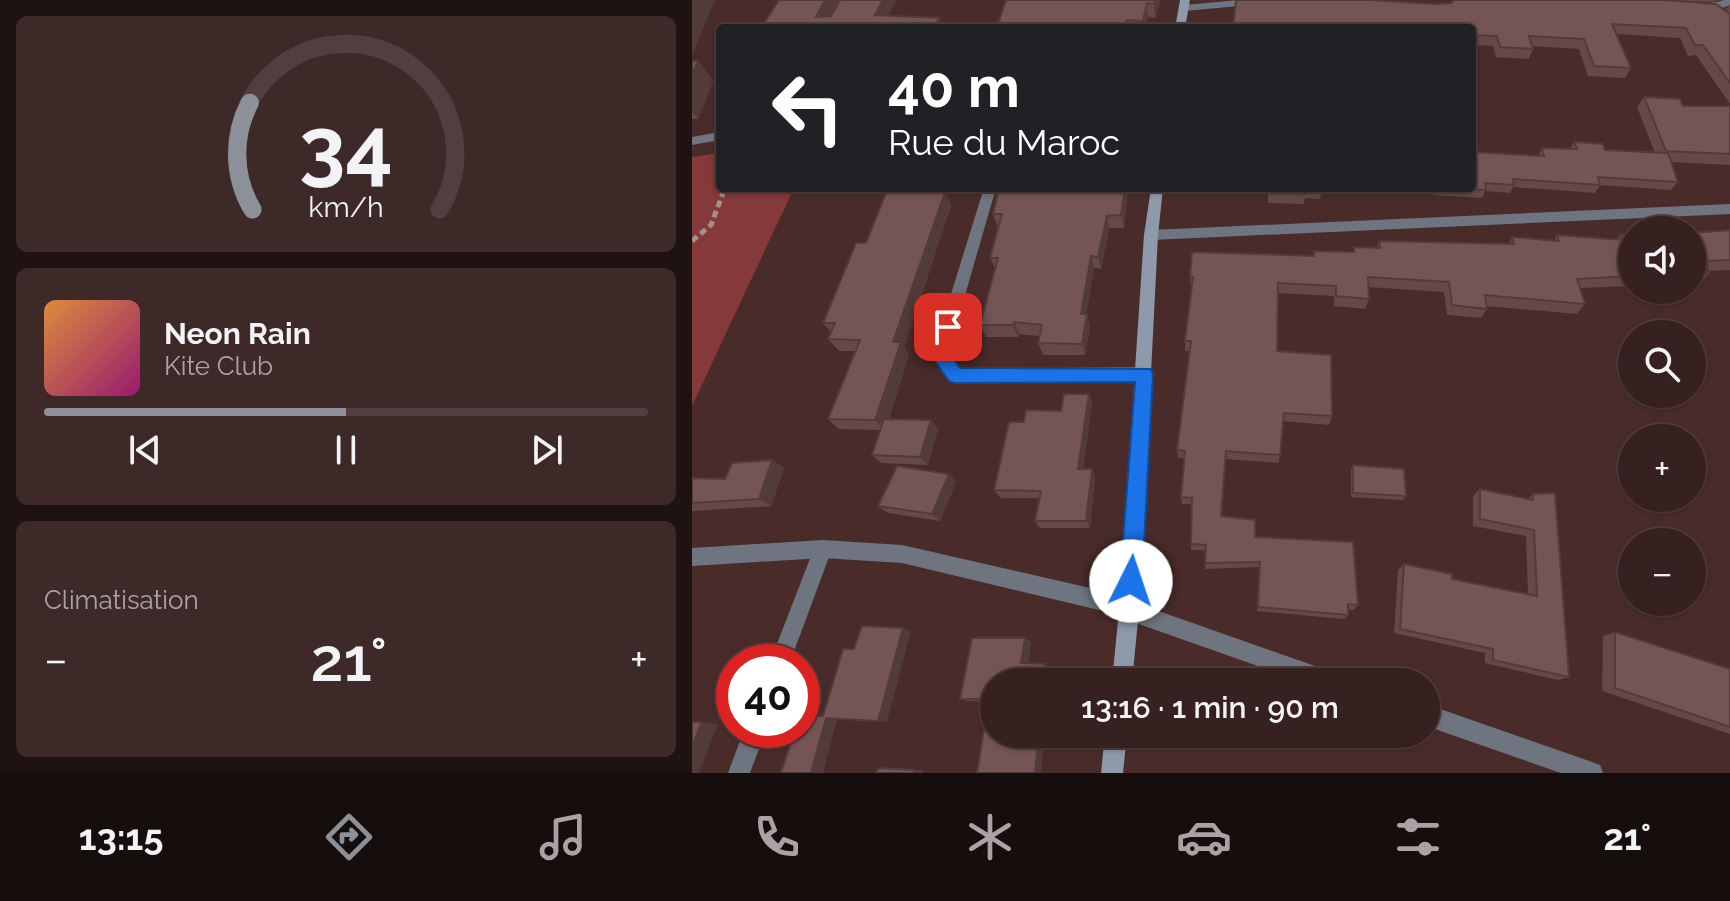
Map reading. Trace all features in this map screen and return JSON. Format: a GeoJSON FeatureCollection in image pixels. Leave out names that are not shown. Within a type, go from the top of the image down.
{"type":"FeatureCollection","features":[{"type":"Feature","properties":{"kind":"street"},"geometry":{"type":"LineString","coordinates":[[1181,24],[1184,4],[1273,0]]}},
{"type":"Feature","properties":{"kind":"street"},"geometry":{"type":"LineString","coordinates":[[1684,6],[1717,12],[1730,1]]}},
{"type":"Feature","properties":{"kind":"street"},"geometry":{"type":"LineString","coordinates":[[692,141],[716,137]]}},
{"type":"Feature","properties":{"kind":"street"},"geometry":{"type":"LineString","coordinates":[[989,192],[940,355],[955,376],[1144,374]]}},
{"type":"Feature","properties":{"kind":"street"},"geometry":{"type":"LineString","coordinates":[[1123,668],[1151,235],[1156,192]]}},
{"type":"Feature","properties":{"kind":"street"},"geometry":{"type":"LineString","coordinates":[[1151,235],[1730,209]]}},
{"type":"Feature","properties":{"kind":"street"},"geometry":{"type":"LineString","coordinates":[[787,644],[823,549]]}},
{"type":"Feature","properties":{"kind":"street"},"geometry":{"type":"LineString","coordinates":[[692,557],[823,549],[902,554],[1099,600],[1293,668]]}},
{"type":"Feature","properties":{"kind":"street"},"geometry":{"type":"LineString","coordinates":[[1440,720],[1592,773]]}},
{"type":"Feature","properties":{"kind":"street"},"geometry":{"type":"LineString","coordinates":[[739,773],[748,748]]}},
{"type":"Feature","properties":{"kind":"street"},"geometry":{"type":"LineString","coordinates":[[1112,773],[1115,748]]}},
{"type":"Feature","properties":{"kind":"path"},"geometry":{"type":"LineString","coordinates":[[692,241],[708,232],[716,220],[723,192]]}},
{"type":"Feature","properties":{"kind":"shaded area"},"geometry":{"type":"Polygon","coordinates":[[[716,154],[716,192],[792,192],[692,406],[692,157],[716,154]]]}},
{"type":"Feature","properties":{"kind":"building"},"geometry":{"type":"Polygon","coordinates":[[[779,0],[825,0],[816,17],[831,16],[840,0],[883,0],[875,15],[939,18],[936,24],[764,24],[779,0]]]}},
{"type":"Feature","properties":{"kind":"building"},"geometry":{"type":"Polygon","coordinates":[[[1006,0],[1155,0],[1154,4],[1147,3],[1143,21],[1126,20],[1126,24],[998,24],[1006,0]]]}},
{"type":"Feature","properties":{"kind":"building"},"geometry":{"type":"Polygon","coordinates":[[[1236,0],[1370,0],[1433,4],[1452,3],[1453,0],[1664,0],[1716,4],[1730,14],[1730,83],[1703,45],[1695,45],[1686,28],[1612,24],[1631,68],[1594,66],[1584,39],[1529,36],[1533,49],[1500,47],[1497,36],[1476,35],[1476,24],[1233,24],[1236,0]]]}},
{"type":"Feature","properties":{"kind":"building"},"geometry":{"type":"Polygon","coordinates":[[[692,61],[698,61],[692,75],[692,61]]]}},
{"type":"Feature","properties":{"kind":"building"},"geometry":{"type":"Polygon","coordinates":[[[1644,97],[1680,99],[1683,106],[1730,106],[1730,154],[1666,151],[1644,97]]]}},
{"type":"Feature","properties":{"kind":"building"},"geometry":{"type":"Polygon","coordinates":[[[1574,142],[1603,144],[1605,150],[1668,153],[1678,182],[1598,177],[1600,185],[1513,179],[1514,185],[1485,183],[1486,190],[1476,189],[1476,152],[1544,156],[1542,148],[1577,149],[1574,142]]]}},
{"type":"Feature","properties":{"kind":"building"},"geometry":{"type":"Polygon","coordinates":[[[886,192],[945,192],[893,342],[901,342],[875,420],[828,419],[860,340],[828,339],[835,323],[823,323],[856,243],[866,243],[886,192]]]}},
{"type":"Feature","properties":{"kind":"building"},"geometry":{"type":"Polygon","coordinates":[[[998,192],[1124,192],[1121,215],[1107,216],[1098,257],[1091,256],[1081,314],[1087,314],[1082,344],[1038,343],[1042,325],[1014,322],[1013,325],[980,325],[998,258],[990,258],[1002,214],[993,214],[998,192]]]}},
{"type":"Feature","properties":{"kind":"building"},"geometry":{"type":"Polygon","coordinates":[[[1269,192],[1305,192],[1305,194],[1269,192]]]}},
{"type":"Feature","properties":{"kind":"building"},"geometry":{"type":"Polygon","coordinates":[[[1730,230],[1730,260],[1706,261],[1706,232],[1730,230]]]}},
{"type":"Feature","properties":{"kind":"building"},"geometry":{"type":"Polygon","coordinates":[[[1557,235],[1618,240],[1618,277],[1577,279],[1585,304],[1485,295],[1487,309],[1452,305],[1449,282],[1368,277],[1369,299],[1336,296],[1336,286],[1278,283],[1277,351],[1331,355],[1332,416],[1284,413],[1280,455],[1226,451],[1221,516],[1255,520],[1255,537],[1353,542],[1358,605],[1348,604],[1348,615],[1258,607],[1260,562],[1205,563],[1206,545],[1191,544],[1192,498],[1181,497],[1185,451],[1177,450],[1191,341],[1185,341],[1193,277],[1190,276],[1192,252],[1314,256],[1314,251],[1354,252],[1354,247],[1380,248],[1379,241],[1514,244],[1512,237],[1559,241],[1557,235]]]}},
{"type":"Feature","properties":{"kind":"building"},"geometry":{"type":"Polygon","coordinates":[[[1064,394],[1089,394],[1078,469],[1092,469],[1086,521],[1035,521],[1041,491],[994,490],[1009,422],[1024,422],[1026,410],[1061,411],[1064,394]]]}},
{"type":"Feature","properties":{"kind":"building"},"geometry":{"type":"Polygon","coordinates":[[[884,419],[931,420],[920,457],[872,455],[884,419]]]}},
{"type":"Feature","properties":{"kind":"building"},"geometry":{"type":"Polygon","coordinates":[[[772,460],[759,499],[692,503],[692,478],[725,479],[732,463],[772,460]]]}},
{"type":"Feature","properties":{"kind":"building"},"geometry":{"type":"Polygon","coordinates":[[[1353,465],[1404,469],[1406,496],[1353,493],[1353,465]]]}},
{"type":"Feature","properties":{"kind":"building"},"geometry":{"type":"Polygon","coordinates":[[[897,466],[949,474],[932,514],[878,506],[897,466]]]}},
{"type":"Feature","properties":{"kind":"building"},"geometry":{"type":"Polygon","coordinates":[[[1480,489],[1533,500],[1533,494],[1555,493],[1569,677],[1493,660],[1493,649],[1400,629],[1404,564],[1452,574],[1452,579],[1537,596],[1534,530],[1480,519],[1480,489]]]}},
{"type":"Feature","properties":{"kind":"building"},"geometry":{"type":"Polygon","coordinates":[[[862,626],[903,628],[878,721],[826,718],[820,740],[820,716],[823,716],[843,649],[854,649],[862,626]]]}},
{"type":"Feature","properties":{"kind":"building"},"geometry":{"type":"Polygon","coordinates":[[[1615,632],[1730,669],[1730,727],[1615,688],[1615,632]]]}},
{"type":"Feature","properties":{"kind":"building"},"geometry":{"type":"Polygon","coordinates":[[[972,638],[1025,638],[1021,663],[1045,664],[1045,668],[980,668],[980,699],[960,699],[972,638]]]}},
{"type":"Feature","properties":{"kind":"building"},"geometry":{"type":"Polygon","coordinates":[[[692,722],[702,722],[692,746],[692,722]]]}},
{"type":"Feature","properties":{"kind":"building"},"geometry":{"type":"Polygon","coordinates":[[[789,748],[818,748],[811,773],[781,773],[789,748]]]}},
{"type":"Feature","properties":{"kind":"building"},"geometry":{"type":"Polygon","coordinates":[[[981,748],[1038,748],[1035,773],[977,773],[981,748]]]}},
{"type":"Feature","properties":{"kind":"building"},"geometry":{"type":"Polygon","coordinates":[[[878,768],[915,770],[914,773],[876,773],[878,768]]]}},
{"type":"Feature","properties":{"kind":"route"},"geometry":{"type":"LineString","coordinates":[[948,327],[940,355],[955,376],[1144,374],[1131,581]]}}]}
